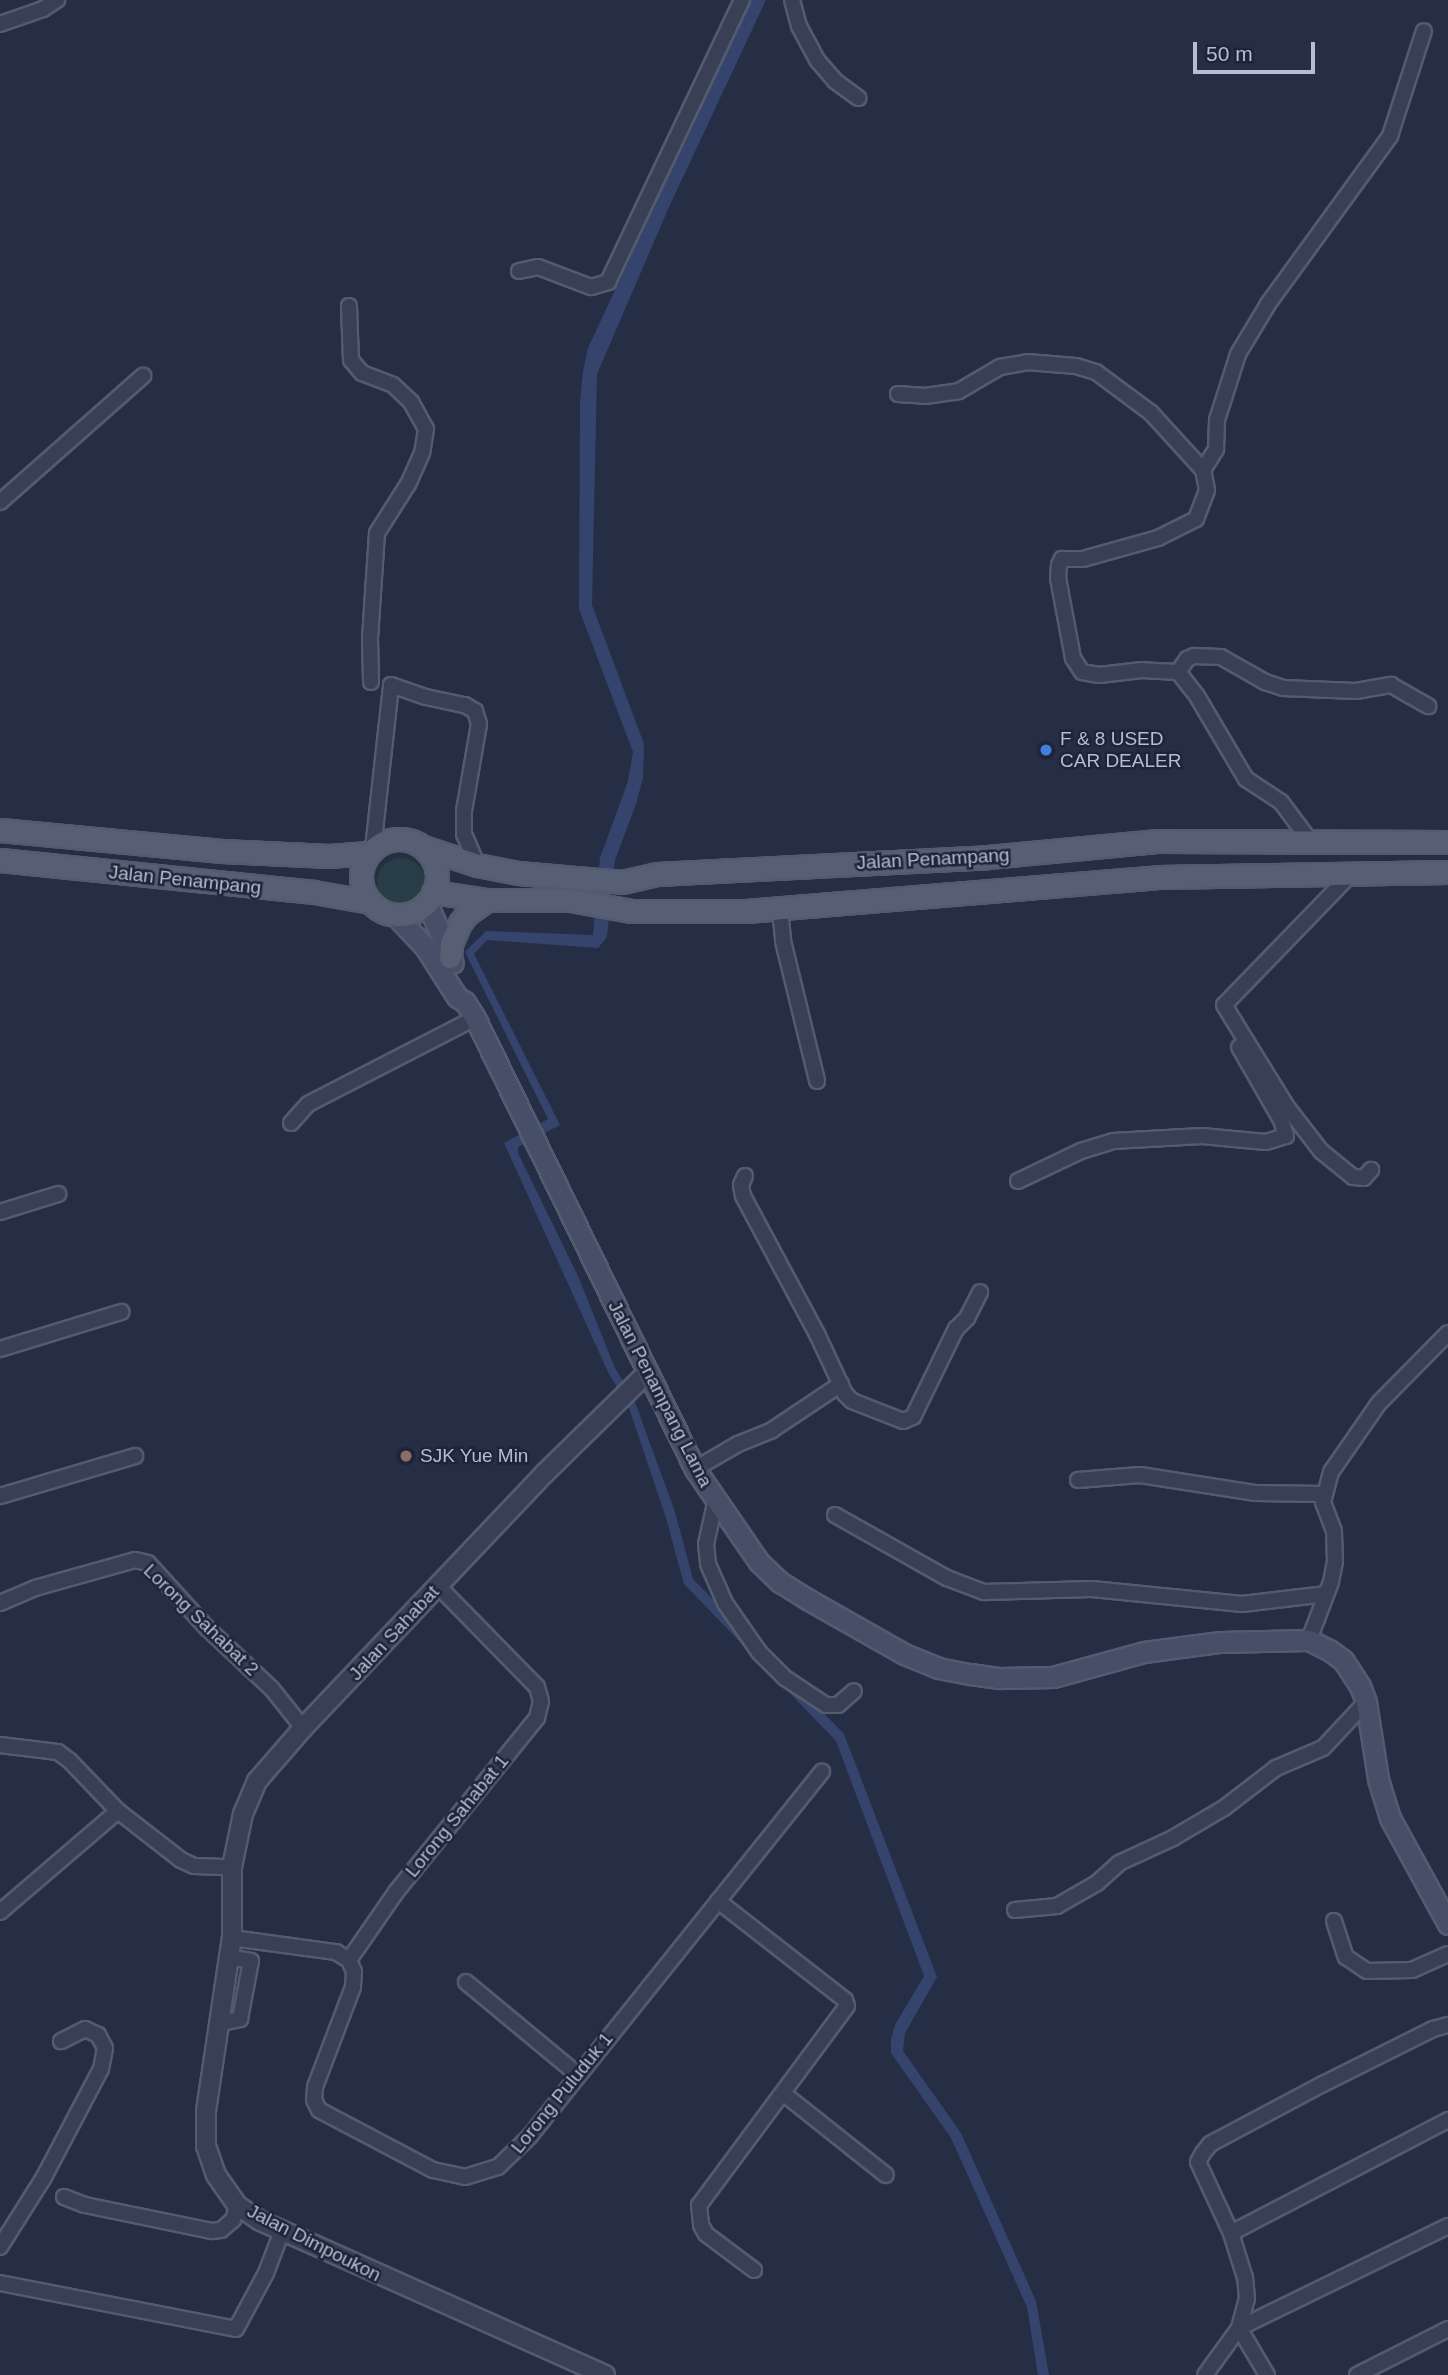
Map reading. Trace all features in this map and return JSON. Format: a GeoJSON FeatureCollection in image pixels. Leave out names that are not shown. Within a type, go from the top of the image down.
{"type":"FeatureCollection","features":[{"type":"Feature","properties":{"kind":"main road","name":"Jalan Penampang"},"geometry":{"type":"LineString","coordinates":[[0,830],[222,851],[329,856],[371,851]]}},
{"type":"Feature","properties":{"kind":"main road"},"geometry":{"type":"LineString","coordinates":[[398,839],[423,848],[436,868],[430,897],[412,912],[396,915],[386,913],[370,902],[361,878],[371,851],[398,839]]}},
{"type":"Feature","properties":{"kind":"main road","name":"Jalan Penampang"},"geometry":{"type":"LineString","coordinates":[[423,848],[477,865],[581,880],[622,882],[657,874],[988,858],[1158,841],[1448,842]]}},
{"type":"Feature","properties":{"kind":"main road","name":"Jalan Penampang"},"geometry":{"type":"LineString","coordinates":[[0,860],[314,892],[370,902]]}},
{"type":"Feature","properties":{"kind":"main road","name":"Jalan Penampang"},"geometry":{"type":"LineString","coordinates":[[430,897],[570,900],[616,909],[780,910],[1159,877],[1448,872]]}},
{"type":"Feature","properties":{"kind":"main road","name":"Jalan Penampang Lama"},"geometry":{"type":"LineString","coordinates":[[430,897],[470,1010],[695,1469],[752,1554],[780,1582],[904,1654],[938,1668],[1000,1678],[1027,1679],[1075,1672],[1144,1652],[1232,1641],[1309,1640]]}},
{"type":"Feature","properties":{"kind":"main road"},"geometry":{"type":"LineString","coordinates":[[450,957],[451,944],[460,923],[467,914],[486,900]]}},
{"type":"Feature","properties":{"kind":"main road","name":"Jalan Penampang Lama"},"geometry":{"type":"LineString","coordinates":[[396,915],[443,971],[457,998],[470,1010]]}},
{"type":"Feature","properties":{"kind":"main road"},"geometry":{"type":"LineString","coordinates":[[1309,1640],[1343,1660],[1353,1672],[1366,1702],[1378,1779],[1390,1818],[1448,1924]]}},
{"type":"Feature","properties":{"kind":"street"},"geometry":{"type":"LineString","coordinates":[[0,24],[43,9],[57,0]]}},
{"type":"Feature","properties":{"kind":"street"},"geometry":{"type":"LineString","coordinates":[[520,271],[538,267],[591,287],[608,282],[741,0]]}},
{"type":"Feature","properties":{"kind":"street"},"geometry":{"type":"LineString","coordinates":[[792,0],[799,26],[817,60],[835,81],[858,98]]}},
{"type":"Feature","properties":{"kind":"street"},"geometry":{"type":"LineString","coordinates":[[1203,470],[1216,449],[1217,420],[1238,354],[1268,304],[1390,136],[1424,31]]}},
{"type":"Feature","properties":{"kind":"street"},"geometry":{"type":"LineString","coordinates":[[349,306],[351,360],[362,373],[393,385],[411,401],[426,429],[422,453],[408,484],[377,533],[370,638],[371,682]]}},
{"type":"Feature","properties":{"kind":"street"},"geometry":{"type":"LineString","coordinates":[[898,394],[925,396],[959,391],[1000,367],[1027,362],[1076,366],[1096,372],[1151,412],[1203,470],[1208,490],[1196,519],[1158,538],[1083,559],[1062,559],[1058,578],[1073,658],[1083,673],[1178,672]]}},
{"type":"Feature","properties":{"kind":"street"},"geometry":{"type":"LineString","coordinates":[[0,502],[143,376]]}},
{"type":"Feature","properties":{"kind":"street"},"geometry":{"type":"LineString","coordinates":[[1178,672],[1187,659],[1194,656],[1221,657],[1265,682],[1283,688],[1356,691],[1391,685],[1428,706]]}},
{"type":"Feature","properties":{"kind":"street"},"geometry":{"type":"LineString","coordinates":[[1178,672],[1197,696],[1246,779],[1281,802],[1310,841]]}},
{"type":"Feature","properties":{"kind":"street"},"geometry":{"type":"LineString","coordinates":[[371,851],[391,685],[426,697],[465,705],[475,711],[480,724],[464,811],[464,834],[477,865]]}},
{"type":"Feature","properties":{"kind":"street"},"geometry":{"type":"LineString","coordinates":[[1353,872],[1224,1005],[1287,1107],[1321,1151],[1353,1177],[1364,1178],[1371,1170]]}},
{"type":"Feature","properties":{"kind":"street"},"geometry":{"type":"LineString","coordinates":[[780,910],[783,942],[817,1081]]}},
{"type":"Feature","properties":{"kind":"street"},"geometry":{"type":"LineString","coordinates":[[291,1123],[308,1104],[470,1010]]}},
{"type":"Feature","properties":{"kind":"street"},"geometry":{"type":"LineString","coordinates":[[1018,1181],[1081,1151],[1113,1140],[1202,1136],[1266,1142],[1286,1136],[1281,1120],[1234,1037],[1231,1020]]}},
{"type":"Feature","properties":{"kind":"street"},"geometry":{"type":"LineString","coordinates":[[745,1176],[741,1185],[743,1196],[852,1401],[909,1421],[916,1413],[956,1329],[967,1318],[980,1292]]}},
{"type":"Feature","properties":{"kind":"street"},"geometry":{"type":"LineString","coordinates":[[0,1212],[58,1194]]}},
{"type":"Feature","properties":{"kind":"street"},"geometry":{"type":"LineString","coordinates":[[0,1349],[121,1312]]}},
{"type":"Feature","properties":{"kind":"street"},"geometry":{"type":"LineString","coordinates":[[1309,1640],[1326,1594],[1336,1545],[1334,1531],[1325,1511],[1323,1494],[1331,1472],[1363,1422],[1448,1333]]}},
{"type":"Feature","properties":{"kind":"street","name":"Jalan Sahabat"},"geometry":{"type":"LineString","coordinates":[[232,1938],[232,1867],[248,1797],[257,1781],[303,1728],[545,1473],[647,1373]]}},
{"type":"Feature","properties":{"kind":"street"},"geometry":{"type":"LineString","coordinates":[[695,1469],[738,1444],[772,1430],[841,1384]]}},
{"type":"Feature","properties":{"kind":"street"},"geometry":{"type":"LineString","coordinates":[[0,1496],[135,1457]]}},
{"type":"Feature","properties":{"kind":"street"},"geometry":{"type":"LineString","coordinates":[[1078,1480],[1140,1475],[1255,1493],[1323,1494]]}},
{"type":"Feature","properties":{"kind":"street"},"geometry":{"type":"LineString","coordinates":[[716,1499],[706,1544],[708,1564],[725,1603],[759,1652],[785,1678],[826,1705],[838,1705],[854,1691]]}},
{"type":"Feature","properties":{"kind":"street"},"geometry":{"type":"LineString","coordinates":[[835,1515],[947,1578],[984,1592],[1092,1589],[1242,1604],[1326,1594]]}},
{"type":"Feature","properties":{"kind":"street","name":"Lorong Sahabat 2"},"geometry":{"type":"LineString","coordinates":[[0,1603],[35,1588],[135,1560],[148,1563],[207,1628],[272,1689],[303,1728]]}},
{"type":"Feature","properties":{"kind":"street","name":"Lorong Sahabat 1"},"geometry":{"type":"LineString","coordinates":[[349,1960],[404,1882],[537,1718],[541,1701],[537,1687],[438,1586]]}},
{"type":"Feature","properties":{"kind":"street"},"geometry":{"type":"LineString","coordinates":[[1015,1910],[1057,1906],[1097,1884],[1119,1863],[1173,1838],[1224,1808],[1283,1764],[1323,1748],[1366,1702]]}},
{"type":"Feature","properties":{"kind":"street"},"geometry":{"type":"LineString","coordinates":[[0,1745],[58,1752],[118,1811],[181,1860],[194,1866],[232,1867]]}},
{"type":"Feature","properties":{"kind":"street","name":"Lorong Puluduk 1"},"geometry":{"type":"LineString","coordinates":[[349,1960],[354,1972],[353,1987],[315,2087],[314,2100],[318,2110],[433,2170],[465,2177],[498,2167],[530,2136],[822,1772]]}},
{"type":"Feature","properties":{"kind":"street"},"geometry":{"type":"LineString","coordinates":[[0,1912],[118,1811]]}},
{"type":"Feature","properties":{"kind":"street"},"geometry":{"type":"LineString","coordinates":[[718,1901],[845,2000],[845,2012],[699,2205],[701,2225],[706,2234],[754,2270]]}},
{"type":"Feature","properties":{"kind":"street"},"geometry":{"type":"LineString","coordinates":[[1334,1921],[1346,1957],[1367,1971],[1412,1970],[1448,1954]]}},
{"type":"Feature","properties":{"kind":"street"},"geometry":{"type":"LineString","coordinates":[[232,1938],[336,1952],[349,1960]]}},
{"type":"Feature","properties":{"kind":"street","name":"Jalan Dimpoukon"},"geometry":{"type":"LineString","coordinates":[[232,1938],[206,2111],[206,2146],[216,2175],[237,2204],[259,2220],[282,2231],[605,2375]]}},
{"type":"Feature","properties":{"kind":"street"},"geometry":{"type":"LineString","coordinates":[[466,1982],[578,2074]]}},
{"type":"Feature","properties":{"kind":"street"},"geometry":{"type":"LineString","coordinates":[[1205,2375],[1239,2328],[1247,2299],[1245,2278],[1231,2233],[1198,2162],[1210,2144],[1433,2029],[1448,2025]]}},
{"type":"Feature","properties":{"kind":"street"},"geometry":{"type":"LineString","coordinates":[[0,2247],[44,2177],[101,2069],[105,2049],[99,2035],[85,2029],[61,2041]]}},
{"type":"Feature","properties":{"kind":"street"},"geometry":{"type":"LineString","coordinates":[[784,2094],[886,2175]]}},
{"type":"Feature","properties":{"kind":"street"},"geometry":{"type":"LineString","coordinates":[[1231,2233],[1448,2120]]}},
{"type":"Feature","properties":{"kind":"street"},"geometry":{"type":"LineString","coordinates":[[64,2197],[85,2205],[212,2231],[220,2230],[233,2220],[237,2204]]}},
{"type":"Feature","properties":{"kind":"street"},"geometry":{"type":"LineString","coordinates":[[1239,2328],[1448,2226]]}},
{"type":"Feature","properties":{"kind":"street"},"geometry":{"type":"LineString","coordinates":[[0,2283],[236,2329],[266,2273],[282,2231]]}},
{"type":"Feature","properties":{"kind":"street"},"geometry":{"type":"LineString","coordinates":[[1239,2328],[1267,2375]]}},
{"type":"Feature","properties":{"kind":"street"},"geometry":{"type":"LineString","coordinates":[[1357,2375],[1448,2329]]}},
{"type":"Feature","properties":{"kind":"shaded area"},"geometry":{"type":"Polygon","coordinates":[[[401,858],[418,865],[425,882],[418,899],[401,906],[384,899],[377,882],[384,865],[401,858]]]}},
{"type":"Feature","properties":{"kind":"water"},"geometry":{"type":"Polygon","coordinates":[[[750,0],[766,0],[669,207],[597,374],[592,605],[644,744],[643,778],[615,860],[607,937],[598,948],[487,940],[474,954],[560,1125],[518,1147],[518,1153],[578,1276],[615,1368],[635,1402],[675,1512],[693,1579],[844,1734],[937,1977],[905,2033],[903,2051],[961,2133],[1036,2301],[1049,2375],[1038,2375],[1027,2307],[951,2138],[891,2053],[895,2025],[924,1976],[836,1741],[684,1584],[666,1518],[629,1408],[608,1372],[504,1143],[548,1119],[465,952],[486,931],[593,935],[600,858],[628,781],[633,752],[579,609],[580,402],[583,371],[588,348],[750,0]]]}},
{"type":"Feature","properties":{"kind":"place","name":"F & 8 USED CAR DEALER"},"geometry":{"type":"Point","coordinates":[1046,750]}},
{"type":"Feature","properties":{"kind":"place","name":"SJK Yue Min"},"geometry":{"type":"Point","coordinates":[406,1456]}}]}
